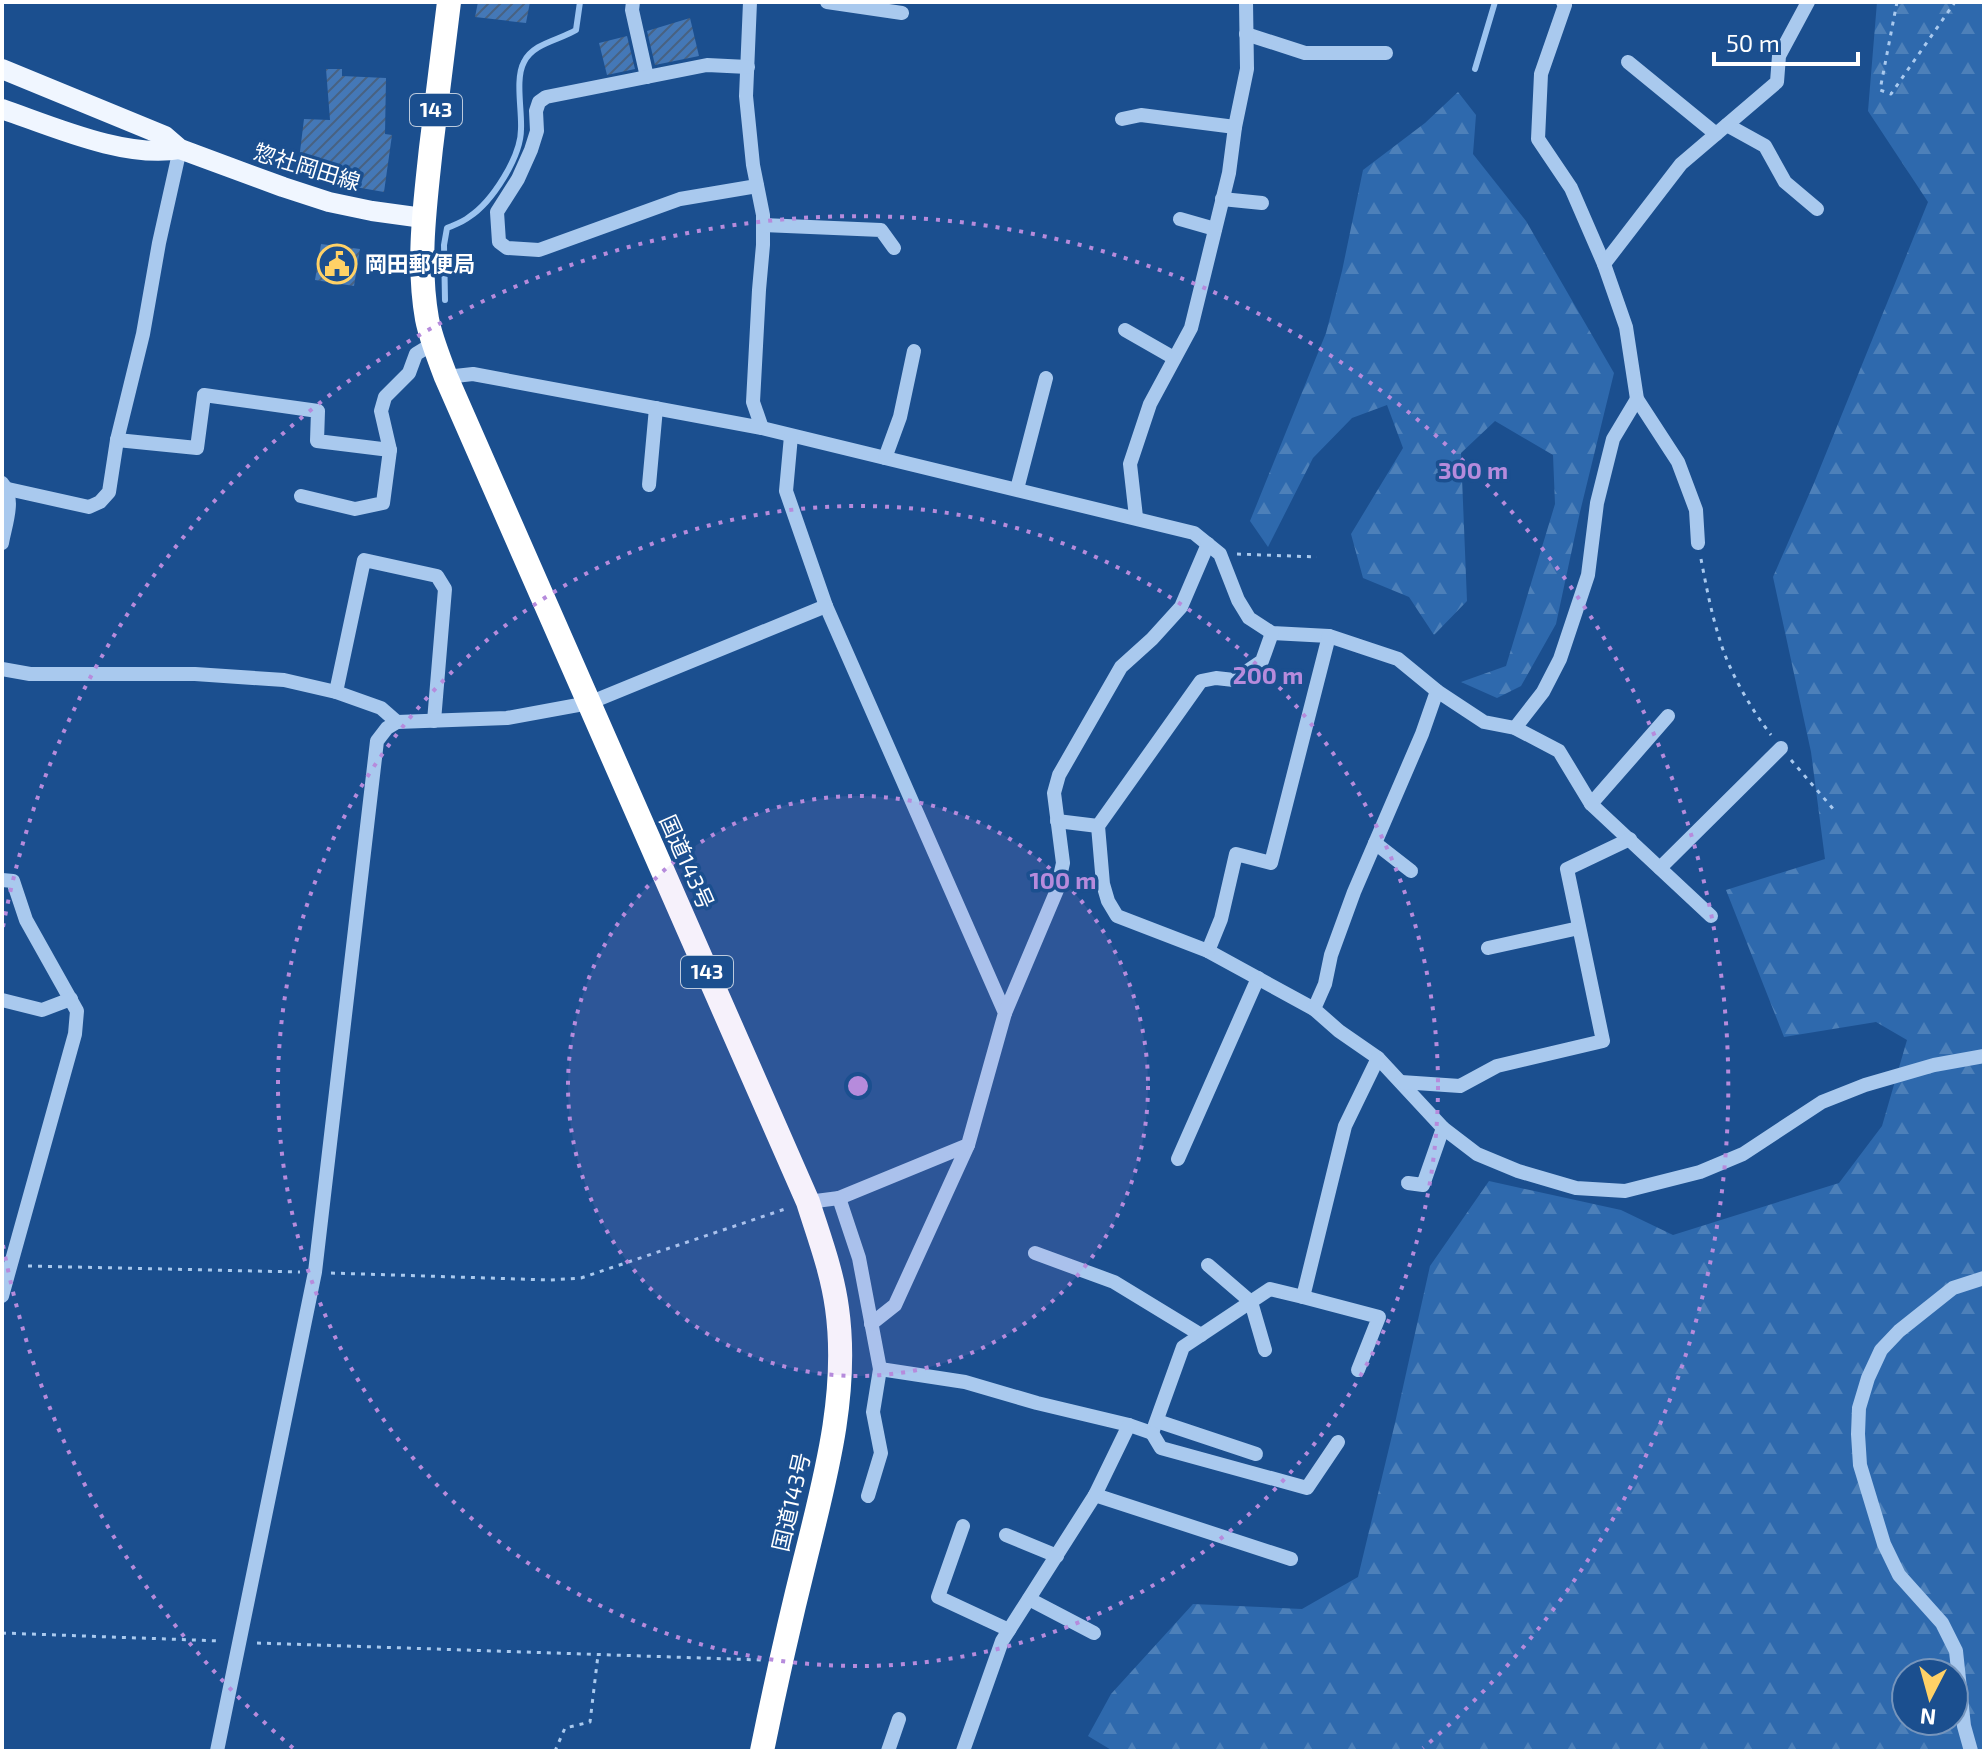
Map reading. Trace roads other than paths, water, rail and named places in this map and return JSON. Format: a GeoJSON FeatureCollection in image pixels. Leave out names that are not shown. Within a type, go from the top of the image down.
{"type":"FeatureCollection","features":[{"type":"Feature","properties":{"kind":"highway","name":"国道143号"},"geometry":{"type":"LineString","coordinates":[[449,2],[423,218],[424,296],[434,343],[446,377],[808,1202],[830,1267],[838,1309],[840,1352],[835,1425],[762,1751]]}},
{"type":"Feature","properties":{"kind":"main road","name":"惣社岡田線"},"geometry":{"type":"LineString","coordinates":[[2,69],[165,136],[180,149],[283,187],[329,202],[423,218]]}},
{"type":"Feature","properties":{"kind":"main road","name":"惣社岡田線"},"geometry":{"type":"LineString","coordinates":[[2,109],[104,143],[147,151],[180,149]]}},
{"type":"Feature","properties":{"kind":"street"},"geometry":{"type":"LineString","coordinates":[[633,2],[632,10],[647,77]]}},
{"type":"Feature","properties":{"kind":"street"},"geometry":{"type":"LineString","coordinates":[[750,2],[746,96],[763,225],[753,402],[762,428]]}},
{"type":"Feature","properties":{"kind":"street"},"geometry":{"type":"LineString","coordinates":[[827,2],[902,13]]}},
{"type":"Feature","properties":{"kind":"street"},"geometry":{"type":"LineString","coordinates":[[1136,517],[1130,464],[1150,404],[1191,328],[1229,173],[1247,69],[1246,2]]}},
{"type":"Feature","properties":{"kind":"street"},"geometry":{"type":"LineString","coordinates":[[1563,2],[1565,5],[1541,74],[1538,139],[1571,188],[1604,264],[1626,327],[1637,399],[1678,462],[1696,510],[1698,543]]}},
{"type":"Feature","properties":{"kind":"street"},"geometry":{"type":"LineString","coordinates":[[1604,264],[1681,164],[1777,82],[1779,56],[1808,2]]}},
{"type":"Feature","properties":{"kind":"street"},"geometry":{"type":"LineString","coordinates":[[1246,34],[1305,53],[1386,53]]}},
{"type":"Feature","properties":{"kind":"street"},"geometry":{"type":"LineString","coordinates":[[1628,62],[1722,129],[1765,146],[1785,182],[1817,209]]}},
{"type":"Feature","properties":{"kind":"street"},"geometry":{"type":"LineString","coordinates":[[748,67],[707,65],[546,97],[539,102],[536,111],[537,131],[531,150],[518,179],[497,212],[499,242],[507,248],[539,250],[680,199],[757,186]]}},
{"type":"Feature","properties":{"kind":"street"},"geometry":{"type":"LineString","coordinates":[[1122,119],[1141,115],[1235,127]]}},
{"type":"Feature","properties":{"kind":"street"},"geometry":{"type":"LineString","coordinates":[[5,486],[89,507],[100,502],[109,492],[117,440],[143,334],[180,149]]}},
{"type":"Feature","properties":{"kind":"street"},"geometry":{"type":"LineString","coordinates":[[1222,199],[1262,203]]}},
{"type":"Feature","properties":{"kind":"street"},"geometry":{"type":"LineString","coordinates":[[1180,219],[1215,229]]}},
{"type":"Feature","properties":{"kind":"street"},"geometry":{"type":"LineString","coordinates":[[763,225],[881,230],[894,248]]}},
{"type":"Feature","properties":{"kind":"street"},"geometry":{"type":"LineString","coordinates":[[1125,330],[1174,358]]}},
{"type":"Feature","properties":{"kind":"street"},"geometry":{"type":"LineString","coordinates":[[301,496],[355,509],[383,503],[390,450],[381,411],[385,397],[409,373],[416,354],[434,343]]}},
{"type":"Feature","properties":{"kind":"street"},"geometry":{"type":"LineString","coordinates":[[885,458],[900,417],[914,351]]}},
{"type":"Feature","properties":{"kind":"street"},"geometry":{"type":"LineString","coordinates":[[446,377],[473,374],[762,428],[1194,533],[1214,549],[1249,618],[1272,633],[1329,636],[1398,659],[1437,691],[1484,722],[1515,728],[1559,751],[1591,804],[1711,916]]}},
{"type":"Feature","properties":{"kind":"street"},"geometry":{"type":"LineString","coordinates":[[1017,489],[1046,378]]}},
{"type":"Feature","properties":{"kind":"street"},"geometry":{"type":"LineString","coordinates":[[117,440],[197,448],[204,395],[318,411],[317,441],[390,450]]}},
{"type":"Feature","properties":{"kind":"street"},"geometry":{"type":"LineString","coordinates":[[1515,728],[1543,692],[1560,659],[1588,575],[1597,503],[1613,439],[1637,399]]}},
{"type":"Feature","properties":{"kind":"street"},"geometry":{"type":"LineString","coordinates":[[649,485],[656,408]]}},
{"type":"Feature","properties":{"kind":"street"},"geometry":{"type":"LineString","coordinates":[[791,436],[786,491],[826,606],[1005,1013]]}},
{"type":"Feature","properties":{"kind":"street"},"geometry":{"type":"LineString","coordinates":[[2,543],[10,500],[5,486]]}},
{"type":"Feature","properties":{"kind":"street"},"geometry":{"type":"LineString","coordinates":[[871,1324],[895,1305],[968,1145],[1005,1013],[1057,890],[1063,863],[1054,793],[1059,775],[1121,667],[1181,607],[1214,549]]}},
{"type":"Feature","properties":{"kind":"street"},"geometry":{"type":"LineString","coordinates":[[336,692],[364,560],[437,576],[445,589],[434,721]]}},
{"type":"Feature","properties":{"kind":"street"},"geometry":{"type":"LineString","coordinates":[[217,1751],[315,1272],[377,741],[387,728],[397,722],[507,718],[589,703],[826,606]]}},
{"type":"Feature","properties":{"kind":"street"},"geometry":{"type":"LineString","coordinates":[[1272,633],[1262,661],[1234,680],[1216,678],[1201,681],[1098,826],[1103,884],[1108,901],[1117,916],[1208,951],[1314,1009],[1378,1058],[1443,1128],[1477,1154],[1518,1171],[1576,1188],[1625,1191],[1700,1172],[1743,1154],[1822,1102],[1865,1085],[1934,1065],[1984,1056]]}},
{"type":"Feature","properties":{"kind":"street"},"geometry":{"type":"LineString","coordinates":[[1208,951],[1221,919],[1236,854],[1271,863],[1329,636]]}},
{"type":"Feature","properties":{"kind":"street"},"geometry":{"type":"LineString","coordinates":[[2,669],[30,674],[195,674],[284,680],[336,692],[381,708],[397,722]]}},
{"type":"Feature","properties":{"kind":"street"},"geometry":{"type":"LineString","coordinates":[[1314,1009],[1354,892],[1422,734],[1437,691]]}},
{"type":"Feature","properties":{"kind":"street"},"geometry":{"type":"LineString","coordinates":[[1591,804],[1668,716]]}},
{"type":"Feature","properties":{"kind":"street"},"geometry":{"type":"LineString","coordinates":[[1660,868],[1781,748]]}},
{"type":"Feature","properties":{"kind":"street"},"geometry":{"type":"LineString","coordinates":[[1057,821],[1098,826]]}},
{"type":"Feature","properties":{"kind":"street"},"geometry":{"type":"LineString","coordinates":[[1401,1082],[1460,1086],[1497,1066],[1603,1041],[1567,869],[1630,839]]}},
{"type":"Feature","properties":{"kind":"street"},"geometry":{"type":"LineString","coordinates":[[1375,843],[1411,871]]}},
{"type":"Feature","properties":{"kind":"street"},"geometry":{"type":"LineString","coordinates":[[2,880],[13,881],[26,920],[77,1011],[75,1034],[2,1296]]}},
{"type":"Feature","properties":{"kind":"street"},"geometry":{"type":"LineString","coordinates":[[1488,948],[1579,928]]}},
{"type":"Feature","properties":{"kind":"street"},"geometry":{"type":"LineString","coordinates":[[1178,1159],[1258,978]]}},
{"type":"Feature","properties":{"kind":"street"},"geometry":{"type":"LineString","coordinates":[[2,1000],[42,1010],[71,999]]}},
{"type":"Feature","properties":{"kind":"street"},"geometry":{"type":"LineString","coordinates":[[1303,1297],[1345,1126],[1378,1058]]}},
{"type":"Feature","properties":{"kind":"street"},"geometry":{"type":"LineString","coordinates":[[1408,1183],[1423,1185],[1443,1128]]}},
{"type":"Feature","properties":{"kind":"street"},"geometry":{"type":"LineString","coordinates":[[808,1202],[839,1198],[968,1145]]}},
{"type":"Feature","properties":{"kind":"street"},"geometry":{"type":"LineString","coordinates":[[839,1198],[859,1258],[880,1369],[873,1412],[881,1453],[868,1496]]}},
{"type":"Feature","properties":{"kind":"street"},"geometry":{"type":"LineString","coordinates":[[1035,1253],[1114,1282],[1201,1335]]}},
{"type":"Feature","properties":{"kind":"street"},"geometry":{"type":"LineString","coordinates":[[1208,1265],[1251,1302],[1265,1350]]}},
{"type":"Feature","properties":{"kind":"street"},"geometry":{"type":"LineString","coordinates":[[1971,1751],[1964,1726],[1956,1651],[1942,1623],[1899,1575],[1884,1544],[1860,1465],[1858,1434],[1859,1408],[1881,1350],[1899,1331],[1953,1288],[1984,1278]]}},
{"type":"Feature","properties":{"kind":"street"},"geometry":{"type":"LineString","coordinates":[[1338,1442],[1307,1488],[1161,1448],[1154,1427],[1183,1347],[1270,1289],[1379,1317],[1358,1370]]}},
{"type":"Feature","properties":{"kind":"street"},"geometry":{"type":"LineString","coordinates":[[880,1369],[965,1382],[1037,1403],[1129,1425],[1154,1427],[1256,1454]]}},
{"type":"Feature","properties":{"kind":"street"},"geometry":{"type":"LineString","coordinates":[[963,1751],[1002,1641],[1095,1495],[1129,1425]]}},
{"type":"Feature","properties":{"kind":"street"},"geometry":{"type":"LineString","coordinates":[[1095,1495],[1291,1559]]}},
{"type":"Feature","properties":{"kind":"street"},"geometry":{"type":"LineString","coordinates":[[963,1526],[938,1597],[1009,1630]]}},
{"type":"Feature","properties":{"kind":"street"},"geometry":{"type":"LineString","coordinates":[[1006,1535],[1057,1556]]}},
{"type":"Feature","properties":{"kind":"street"},"geometry":{"type":"LineString","coordinates":[[1029,1599],[1094,1633]]}},
{"type":"Feature","properties":{"kind":"street"},"geometry":{"type":"LineString","coordinates":[[888,1751],[899,1719]]}},
{"type":"Feature","properties":{"kind":"waterway"},"geometry":{"type":"LineString","coordinates":[[445,300],[444,245],[447,228],[478,210],[504,178],[520,140],[519,85],[524,62],[540,46],[576,30],[580,2]]}},
{"type":"Feature","properties":{"kind":"waterway"},"geometry":{"type":"LineString","coordinates":[[1475,69],[1495,2]]}},
{"type":"Feature","properties":{"kind":"place","name":"岡田郵便局"},"geometry":{"type":"Point","coordinates":[337,264]}}]}
